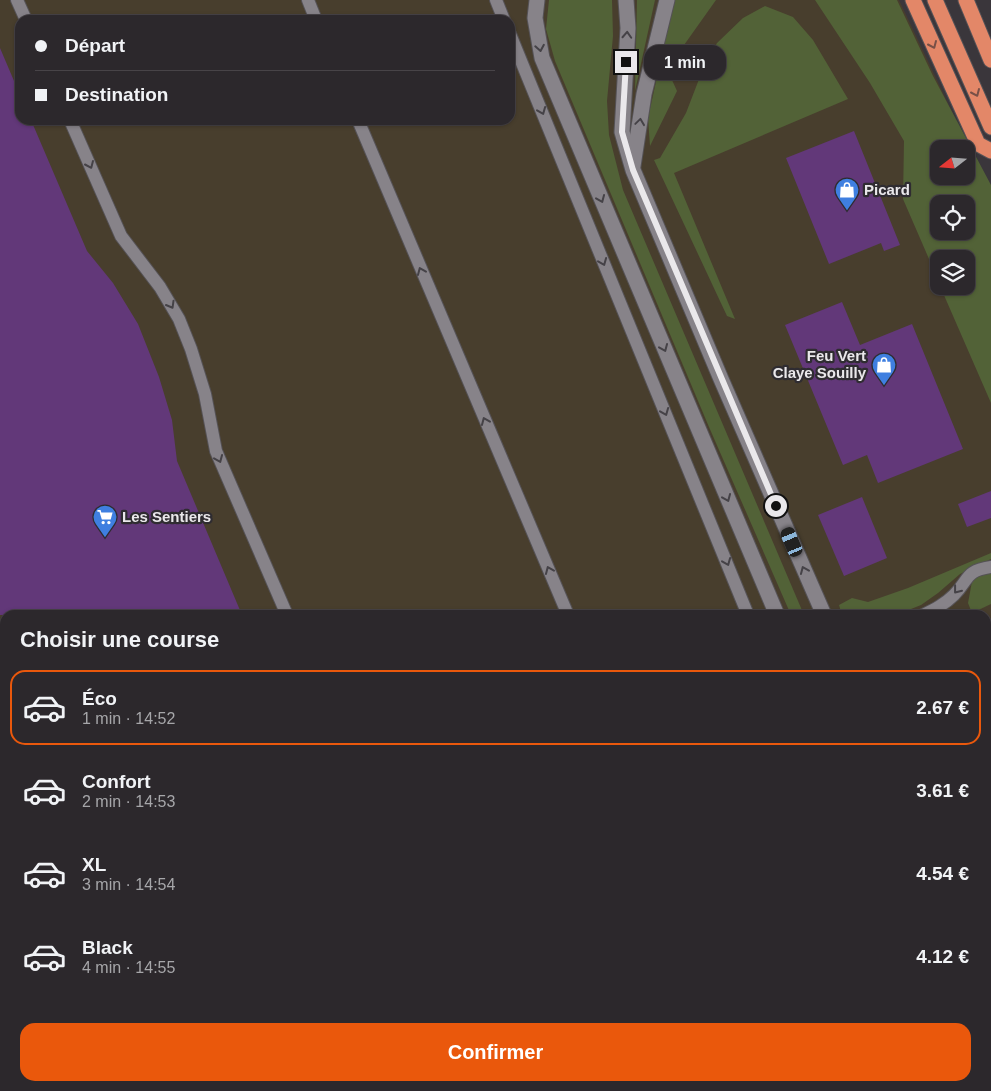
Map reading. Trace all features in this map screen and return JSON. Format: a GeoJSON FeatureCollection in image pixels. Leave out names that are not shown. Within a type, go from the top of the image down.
{"type":"FeatureCollection","features":[{"type":"Feature","properties":{"kind":"highway"},"geometry":{"type":"LineString","coordinates":[[914,0],[978,144],[991,151]]}},
{"type":"Feature","properties":{"kind":"highway"},"geometry":{"type":"LineString","coordinates":[[935,0],[991,127]]}},
{"type":"Feature","properties":{"kind":"highway"},"geometry":{"type":"LineString","coordinates":[[966,0],[991,60]]}},
{"type":"Feature","properties":{"kind":"street"},"geometry":{"type":"LineString","coordinates":[[537,0],[535,18],[542,58],[775,610]]}},
{"type":"Feature","properties":{"kind":"street"},"geometry":{"type":"LineString","coordinates":[[626,0],[628,28],[622,132],[633,170],[822,610]]}},
{"type":"Feature","properties":{"kind":"street"},"geometry":{"type":"LineString","coordinates":[[633,170],[644,94],[667,0]]}},
{"type":"Feature","properties":{"kind":"lane"},"geometry":{"type":"LineString","coordinates":[[17,0],[24,15]]}},
{"type":"Feature","properties":{"kind":"lane"},"geometry":{"type":"LineString","coordinates":[[308,0],[314,15]]}},
{"type":"Feature","properties":{"kind":"lane"},"geometry":{"type":"LineString","coordinates":[[496,0],[502,15]]}},
{"type":"Feature","properties":{"kind":"lane"},"geometry":{"type":"LineString","coordinates":[[515,46],[746,610]]}},
{"type":"Feature","properties":{"kind":"lane"},"geometry":{"type":"LineString","coordinates":[[72,125],[121,236],[160,286],[179,319],[191,349],[205,394],[216,451],[285,610]]}},
{"type":"Feature","properties":{"kind":"lane"},"geometry":{"type":"LineString","coordinates":[[360,125],[566,610]]}},
{"type":"Feature","properties":{"kind":"lane"},"geometry":{"type":"LineString","coordinates":[[932,610],[942,605],[956,593],[966,578],[972,573],[991,567]]}},
{"type":"Feature","properties":{"kind":"shaded area"},"geometry":{"type":"Polygon","coordinates":[[[0,0],[899,0],[965,140],[930,140],[930,185],[975,185],[975,161],[991,198],[991,610],[0,610],[0,0]]]}},
{"type":"Feature","properties":{"kind":"green space"},"geometry":{"type":"Polygon","coordinates":[[[549,0],[612,0],[613,36],[607,101],[609,135],[623,190],[802,610],[789,610],[709,427],[555,61],[546,29],[549,0]]]}},
{"type":"Feature","properties":{"kind":"green space"},"geometry":{"type":"Polygon","coordinates":[[[637,0],[655,0],[635,91],[637,0]]]}},
{"type":"Feature","properties":{"kind":"green space"},"geometry":{"type":"Polygon","coordinates":[[[674,0],[716,0],[667,69],[677,91],[650,146],[648,118],[674,0]]]}},
{"type":"Feature","properties":{"kind":"green space"},"geometry":{"type":"Polygon","coordinates":[[[815,0],[897,0],[933,76],[967,140],[930,140],[930,185],[975,185],[975,155],[991,185],[991,403],[944,295],[975,295],[975,250],[930,250],[930,261],[903,199],[904,141],[870,83],[815,0]]]}},
{"type":"Feature","properties":{"kind":"green space"},"geometry":{"type":"Polygon","coordinates":[[[765,6],[793,17],[813,40],[848,99],[674,173],[735,319],[727,316],[654,160],[660,158],[686,113],[701,74],[717,43],[743,18],[765,6]]]}},
{"type":"Feature","properties":{"kind":"green space"},"geometry":{"type":"Polygon","coordinates":[[[991,553],[991,559],[960,574],[921,605],[908,610],[840,610],[839,605],[852,598],[868,602],[908,588],[991,553]]]}},
{"type":"Feature","properties":{"kind":"green space"},"geometry":{"type":"Polygon","coordinates":[[[991,573],[991,604],[978,610],[971,610],[968,603],[973,576],[991,573]]]}},
{"type":"Feature","properties":{"kind":"building","name":"Les Sentiers"},"geometry":{"type":"Polygon","coordinates":[[[0,48],[15,83],[15,125],[33,125],[87,251],[113,283],[138,324],[159,377],[172,420],[177,461],[240,610],[0,610],[0,48]]]}},
{"type":"Feature","properties":{"kind":"building","name":"Picard"},"geometry":{"type":"Polygon","coordinates":[[[854,131],[900,245],[884,251],[881,243],[829,264],[786,158],[854,131]]]}},
{"type":"Feature","properties":{"kind":"building"},"geometry":{"type":"Polygon","coordinates":[[[842,302],[860,345],[912,324],[963,449],[878,483],[867,455],[843,465],[785,325],[842,302]]]}},
{"type":"Feature","properties":{"kind":"building"},"geometry":{"type":"Polygon","coordinates":[[[991,491],[991,518],[967,527],[958,504],[991,491]]]}},
{"type":"Feature","properties":{"kind":"building"},"geometry":{"type":"Polygon","coordinates":[[[862,497],[887,558],[844,576],[818,515],[862,497]]]}},
{"type":"Feature","properties":{"kind":"place","name":"Picard"},"geometry":{"type":"Point","coordinates":[847,211]}},
{"type":"Feature","properties":{"kind":"place","name":"Feu Vert Claye Souilly"},"geometry":{"type":"Point","coordinates":[884,386]}},
{"type":"Feature","properties":{"kind":"place","name":"Les Sentiers"},"geometry":{"type":"Point","coordinates":[105,538]}},
{"type":"Feature","properties":{"kind":"route"},"geometry":{"type":"LineString","coordinates":[[626,62],[622,132],[633,170],[776,506]]}}]}
